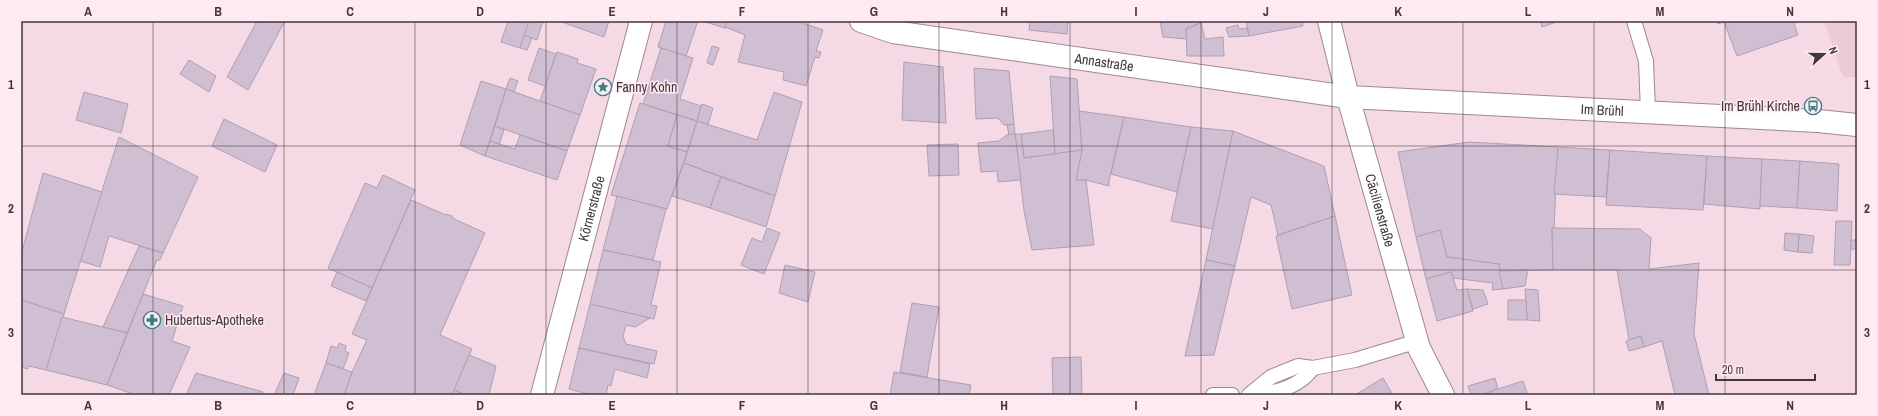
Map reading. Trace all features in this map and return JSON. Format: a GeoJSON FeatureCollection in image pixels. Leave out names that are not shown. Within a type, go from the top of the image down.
{"type":"FeatureCollection","features":[{"type":"Feature","properties":{"kind":"street","name":"Körnerstraße"},"geometry":{"type":"LineString","coordinates":[[542,395],[641,21]]}},
{"type":"Feature","properties":{"kind":"street","name":"Annastraße"},"geometry":{"type":"LineString","coordinates":[[861,21],[893,32],[1348,98]]}},
{"type":"Feature","properties":{"kind":"street","name":"Cäcilienstraße"},"geometry":{"type":"LineString","coordinates":[[1329,21],[1348,98],[1418,341],[1443,395]]}},
{"type":"Feature","properties":{"kind":"street","name":"Im Brühl"},"geometry":{"type":"LineString","coordinates":[[1348,98],[1818,121],[1857,125]]}},
{"type":"Feature","properties":{"kind":"lane"},"geometry":{"type":"LineString","coordinates":[[1634,21],[1646,62],[1648,112]]}},
{"type":"Feature","properties":{"kind":"lane"},"geometry":{"type":"LineString","coordinates":[[1249,395],[1272,377],[1298,366],[1313,368],[1355,360],[1418,341]]}},
{"type":"Feature","properties":{"kind":"lane"},"geometry":{"type":"LineString","coordinates":[[1258,395],[1278,392],[1306,377],[1313,368]]}},
{"type":"Feature","properties":{"kind":"lane"},"geometry":{"type":"LineString","coordinates":[[1214,395],[1232,395]]}},
{"type":"Feature","properties":{"kind":"shaded area"},"geometry":{"type":"Polygon","coordinates":[[[1824,21],[1857,21],[1857,77],[1843,77],[1824,21]]]}},
{"type":"Feature","properties":{"kind":"building"},"geometry":{"type":"Polygon","coordinates":[[[257,21],[285,21],[248,90],[227,77],[257,21]]]}},
{"type":"Feature","properties":{"kind":"building"},"geometry":{"type":"Polygon","coordinates":[[[508,21],[529,21],[520,48],[501,42],[508,21]]]}},
{"type":"Feature","properties":{"kind":"building"},"geometry":{"type":"Polygon","coordinates":[[[529,21],[543,21],[537,40],[524,35],[529,21]]]}},
{"type":"Feature","properties":{"kind":"building"},"geometry":{"type":"Polygon","coordinates":[[[559,21],[609,21],[604,37],[559,21]]]}},
{"type":"Feature","properties":{"kind":"building"},"geometry":{"type":"Polygon","coordinates":[[[666,21],[698,21],[686,56],[658,47],[666,21]]]}},
{"type":"Feature","properties":{"kind":"building"},"geometry":{"type":"Polygon","coordinates":[[[702,21],[727,21],[725,28],[702,21]]]}},
{"type":"Feature","properties":{"kind":"building"},"geometry":{"type":"Polygon","coordinates":[[[727,21],[797,21],[823,30],[816,51],[821,52],[819,58],[815,57],[806,86],[783,80],[784,72],[738,62],[745,35],[725,27],[727,21]]]}},
{"type":"Feature","properties":{"kind":"building"},"geometry":{"type":"Polygon","coordinates":[[[1030,21],[1068,21],[1067,34],[1029,30],[1030,21]]]}},
{"type":"Feature","properties":{"kind":"building"},"geometry":{"type":"Polygon","coordinates":[[[1160,21],[1205,21],[1186,29],[1187,39],[1163,37],[1160,21]]]}},
{"type":"Feature","properties":{"kind":"building"},"geometry":{"type":"Polygon","coordinates":[[[1246,21],[1302,21],[1303,26],[1249,36],[1246,21]]]}},
{"type":"Feature","properties":{"kind":"building"},"geometry":{"type":"Polygon","coordinates":[[[1540,21],[1559,21],[1542,27],[1540,21]]]}},
{"type":"Feature","properties":{"kind":"building"},"geometry":{"type":"Polygon","coordinates":[[[1717,21],[1800,21],[1794,23],[1798,35],[1737,56],[1724,22],[1718,24],[1717,21]]]}},
{"type":"Feature","properties":{"kind":"building"},"geometry":{"type":"Polygon","coordinates":[[[1201,23],[1205,39],[1223,37],[1224,56],[1187,56],[1186,29],[1201,23]]]}},
{"type":"Feature","properties":{"kind":"building"},"geometry":{"type":"Polygon","coordinates":[[[1238,25],[1239,29],[1247,28],[1249,36],[1229,37],[1226,28],[1238,25]]]}},
{"type":"Feature","properties":{"kind":"building"},"geometry":{"type":"Polygon","coordinates":[[[524,35],[532,38],[527,50],[520,48],[524,35]]]}},
{"type":"Feature","properties":{"kind":"building"},"geometry":{"type":"Polygon","coordinates":[[[712,46],[719,48],[713,65],[707,63],[712,46]]]}},
{"type":"Feature","properties":{"kind":"building"},"geometry":{"type":"Polygon","coordinates":[[[539,48],[556,54],[545,86],[528,80],[539,48]]]}},
{"type":"Feature","properties":{"kind":"building"},"geometry":{"type":"Polygon","coordinates":[[[661,48],[693,58],[680,99],[701,106],[697,121],[643,104],[661,48]]]}},
{"type":"Feature","properties":{"kind":"building"},"geometry":{"type":"Polygon","coordinates":[[[557,52],[578,59],[577,63],[596,69],[580,115],[540,101],[557,52]]]}},
{"type":"Feature","properties":{"kind":"building"},"geometry":{"type":"Polygon","coordinates":[[[189,60],[216,76],[209,92],[180,74],[189,60]]]}},
{"type":"Feature","properties":{"kind":"building"},"geometry":{"type":"Polygon","coordinates":[[[904,62],[943,67],[946,123],[902,120],[904,62]]]}},
{"type":"Feature","properties":{"kind":"building"},"geometry":{"type":"Polygon","coordinates":[[[974,68],[1009,71],[1014,124],[1004,125],[998,118],[976,119],[974,68]]]}},
{"type":"Feature","properties":{"kind":"building"},"geometry":{"type":"Polygon","coordinates":[[[1050,76],[1077,79],[1082,150],[1055,154],[1050,76]]]}},
{"type":"Feature","properties":{"kind":"building"},"geometry":{"type":"Polygon","coordinates":[[[510,78],[518,81],[514,92],[506,89],[510,78]]]}},
{"type":"Feature","properties":{"kind":"building"},"geometry":{"type":"Polygon","coordinates":[[[481,81],[506,89],[485,156],[460,145],[481,81]]]}},
{"type":"Feature","properties":{"kind":"building"},"geometry":{"type":"Polygon","coordinates":[[[506,89],[580,115],[567,151],[495,126],[506,89]]]}},
{"type":"Feature","properties":{"kind":"building"},"geometry":{"type":"Polygon","coordinates":[[[84,92],[128,104],[121,133],[76,120],[84,92]]]}},
{"type":"Feature","properties":{"kind":"building"},"geometry":{"type":"Polygon","coordinates":[[[774,92],[802,102],[775,196],[684,163],[697,121],[757,140],[774,92]]]}},
{"type":"Feature","properties":{"kind":"building"},"geometry":{"type":"Polygon","coordinates":[[[640,103],[677,115],[668,146],[687,152],[667,209],[611,195],[640,103]]]}},
{"type":"Feature","properties":{"kind":"building"},"geometry":{"type":"Polygon","coordinates":[[[702,104],[713,108],[708,124],[697,121],[702,104]]]}},
{"type":"Feature","properties":{"kind":"building"},"geometry":{"type":"Polygon","coordinates":[[[1079,111],[1124,117],[1109,186],[1086,180],[1076,180],[1082,150],[1079,111]]]}},
{"type":"Feature","properties":{"kind":"building"},"geometry":{"type":"Polygon","coordinates":[[[677,115],[697,121],[687,152],[668,146],[677,115]]]}},
{"type":"Feature","properties":{"kind":"building"},"geometry":{"type":"Polygon","coordinates":[[[1124,117],[1191,127],[1177,192],[1111,174],[1124,117]]]}},
{"type":"Feature","properties":{"kind":"building"},"geometry":{"type":"Polygon","coordinates":[[[224,119],[277,145],[265,172],[212,146],[224,119]]]}},
{"type":"Feature","properties":{"kind":"building"},"geometry":{"type":"Polygon","coordinates":[[[1014,124],[1015,134],[1009,135],[1007,125],[1014,124]]]}},
{"type":"Feature","properties":{"kind":"building"},"geometry":{"type":"Polygon","coordinates":[[[495,126],[504,130],[499,145],[490,141],[495,126]]]}},
{"type":"Feature","properties":{"kind":"building"},"geometry":{"type":"Polygon","coordinates":[[[1191,127],[1233,131],[1213,229],[1171,221],[1191,127]]]}},
{"type":"Feature","properties":{"kind":"building"},"geometry":{"type":"Polygon","coordinates":[[[1053,130],[1055,154],[1024,158],[1021,134],[1053,130]]]}},
{"type":"Feature","properties":{"kind":"building"},"geometry":{"type":"Polygon","coordinates":[[[1233,131],[1324,166],[1335,216],[1278,235],[1271,205],[1251,197],[1235,266],[1206,260],[1233,131]]]}},
{"type":"Feature","properties":{"kind":"building"},"geometry":{"type":"Polygon","coordinates":[[[1015,134],[1021,134],[1024,158],[1082,150],[1076,180],[1086,180],[1094,245],[1032,250],[1024,211],[1015,134]]]}},
{"type":"Feature","properties":{"kind":"building"},"geometry":{"type":"Polygon","coordinates":[[[1015,134],[1021,180],[998,182],[997,171],[981,172],[978,143],[999,141],[1007,135],[1015,134]]]}},
{"type":"Feature","properties":{"kind":"building"},"geometry":{"type":"Polygon","coordinates":[[[520,135],[567,151],[557,180],[485,156],[490,141],[515,149],[520,135]]]}},
{"type":"Feature","properties":{"kind":"building"},"geometry":{"type":"Polygon","coordinates":[[[119,137],[198,177],[163,253],[109,236],[100,267],[80,261],[119,137]]]}},
{"type":"Feature","properties":{"kind":"building"},"geometry":{"type":"Polygon","coordinates":[[[1469,142],[1558,147],[1554,228],[1552,228],[1553,270],[1499,271],[1499,264],[1447,257],[1440,230],[1416,237],[1398,152],[1469,142]]]}},
{"type":"Feature","properties":{"kind":"building"},"geometry":{"type":"Polygon","coordinates":[[[958,144],[959,175],[929,176],[927,145],[958,144]]]}},
{"type":"Feature","properties":{"kind":"building"},"geometry":{"type":"Polygon","coordinates":[[[1558,147],[1610,150],[1606,197],[1554,194],[1558,147]]]}},
{"type":"Feature","properties":{"kind":"building"},"geometry":{"type":"Polygon","coordinates":[[[1610,150],[1707,156],[1703,210],[1606,205],[1610,150]]]}},
{"type":"Feature","properties":{"kind":"building"},"geometry":{"type":"Polygon","coordinates":[[[1707,156],[1762,159],[1760,209],[1704,204],[1707,156]]]}},
{"type":"Feature","properties":{"kind":"building"},"geometry":{"type":"Polygon","coordinates":[[[1762,159],[1800,161],[1797,208],[1760,206],[1762,159]]]}},
{"type":"Feature","properties":{"kind":"building"},"geometry":{"type":"Polygon","coordinates":[[[1800,161],[1839,164],[1837,211],[1797,208],[1800,161]]]}},
{"type":"Feature","properties":{"kind":"building"},"geometry":{"type":"Polygon","coordinates":[[[684,163],[721,177],[710,208],[672,196],[684,163]]]}},
{"type":"Feature","properties":{"kind":"building"},"geometry":{"type":"Polygon","coordinates":[[[43,173],[102,192],[64,314],[21,300],[21,255],[43,173]]]}},
{"type":"Feature","properties":{"kind":"building"},"geometry":{"type":"Polygon","coordinates":[[[383,175],[415,190],[372,288],[328,268],[365,183],[377,188],[383,175]]]}},
{"type":"Feature","properties":{"kind":"building"},"geometry":{"type":"Polygon","coordinates":[[[721,177],[775,196],[766,227],[710,208],[721,177]]]}},
{"type":"Feature","properties":{"kind":"building"},"geometry":{"type":"Polygon","coordinates":[[[617,196],[666,209],[653,260],[603,250],[617,196]]]}},
{"type":"Feature","properties":{"kind":"building"},"geometry":{"type":"Polygon","coordinates":[[[411,200],[446,215],[452,216],[452,218],[485,233],[440,335],[472,349],[452,395],[344,395],[352,372],[367,340],[352,334],[411,200]]]}},
{"type":"Feature","properties":{"kind":"building"},"geometry":{"type":"Polygon","coordinates":[[[1335,216],[1352,295],[1292,309],[1276,236],[1335,216]]]}},
{"type":"Feature","properties":{"kind":"building"},"geometry":{"type":"Polygon","coordinates":[[[1836,221],[1852,221],[1850,265],[1834,265],[1836,221]]]}},
{"type":"Feature","properties":{"kind":"building"},"geometry":{"type":"Polygon","coordinates":[[[767,228],[780,233],[764,274],[741,265],[752,238],[762,242],[767,228]]]}},
{"type":"Feature","properties":{"kind":"building"},"geometry":{"type":"Polygon","coordinates":[[[1552,228],[1640,229],[1651,238],[1649,269],[1699,263],[1694,334],[1709,395],[1675,395],[1662,341],[1644,347],[1641,336],[1629,340],[1617,270],[1553,270],[1552,228]]]}},
{"type":"Feature","properties":{"kind":"building"},"geometry":{"type":"Polygon","coordinates":[[[1440,230],[1447,257],[1499,264],[1503,289],[1492,290],[1493,283],[1453,278],[1451,272],[1426,279],[1416,237],[1440,230]]]}},
{"type":"Feature","properties":{"kind":"building"},"geometry":{"type":"Polygon","coordinates":[[[1785,233],[1799,234],[1798,252],[1784,250],[1785,233]]]}},
{"type":"Feature","properties":{"kind":"building"},"geometry":{"type":"Polygon","coordinates":[[[1799,234],[1814,236],[1812,253],[1798,252],[1799,234]]]}},
{"type":"Feature","properties":{"kind":"building"},"geometry":{"type":"Polygon","coordinates":[[[1851,240],[1857,240],[1857,249],[1851,249],[1851,240]]]}},
{"type":"Feature","properties":{"kind":"building"},"geometry":{"type":"Polygon","coordinates":[[[139,246],[163,253],[160,260],[157,260],[127,333],[103,327],[139,246]]]}},
{"type":"Feature","properties":{"kind":"building"},"geometry":{"type":"Polygon","coordinates":[[[603,250],[661,262],[651,305],[657,306],[654,319],[590,304],[603,250]]]}},
{"type":"Feature","properties":{"kind":"building"},"geometry":{"type":"Polygon","coordinates":[[[1206,260],[1235,266],[1214,355],[1185,356],[1206,260]]]}},
{"type":"Feature","properties":{"kind":"building"},"geometry":{"type":"Polygon","coordinates":[[[785,265],[815,272],[808,302],[779,293],[785,265]]]}},
{"type":"Feature","properties":{"kind":"building"},"geometry":{"type":"Polygon","coordinates":[[[1528,270],[1525,286],[1503,289],[1499,271],[1528,270]]]}},
{"type":"Feature","properties":{"kind":"building"},"geometry":{"type":"Polygon","coordinates":[[[337,272],[372,288],[366,301],[331,286],[337,272]]]}},
{"type":"Feature","properties":{"kind":"building"},"geometry":{"type":"Polygon","coordinates":[[[1451,272],[1457,290],[1467,289],[1473,311],[1437,321],[1426,279],[1451,272]]]}},
{"type":"Feature","properties":{"kind":"building"},"geometry":{"type":"Polygon","coordinates":[[[1467,289],[1483,290],[1488,304],[1473,309],[1467,289]]]}},
{"type":"Feature","properties":{"kind":"building"},"geometry":{"type":"Polygon","coordinates":[[[1525,289],[1538,290],[1540,321],[1527,320],[1525,289]]]}},
{"type":"Feature","properties":{"kind":"building"},"geometry":{"type":"Polygon","coordinates":[[[143,294],[183,306],[172,341],[190,347],[169,395],[136,395],[107,385],[143,294]]]}},
{"type":"Feature","properties":{"kind":"building"},"geometry":{"type":"Polygon","coordinates":[[[21,300],[64,314],[46,370],[29,366],[28,369],[21,367],[21,300]]]}},
{"type":"Feature","properties":{"kind":"building"},"geometry":{"type":"Polygon","coordinates":[[[1508,300],[1526,300],[1527,320],[1508,320],[1508,300]]]}},
{"type":"Feature","properties":{"kind":"building"},"geometry":{"type":"Polygon","coordinates":[[[912,303],[939,307],[927,377],[900,372],[912,303]]]}},
{"type":"Feature","properties":{"kind":"building"},"geometry":{"type":"Polygon","coordinates":[[[590,304],[650,318],[635,327],[626,325],[623,336],[626,344],[657,351],[654,364],[579,348],[590,304]]]}},
{"type":"Feature","properties":{"kind":"building"},"geometry":{"type":"Polygon","coordinates":[[[62,317],[127,333],[107,385],[46,370],[62,317]]]}},
{"type":"Feature","properties":{"kind":"building"},"geometry":{"type":"Polygon","coordinates":[[[1641,336],[1644,347],[1629,351],[1626,341],[1641,336]]]}},
{"type":"Feature","properties":{"kind":"building"},"geometry":{"type":"Polygon","coordinates":[[[339,343],[346,346],[345,351],[349,353],[343,369],[326,363],[331,346],[338,348],[339,343]]]}},
{"type":"Feature","properties":{"kind":"building"},"geometry":{"type":"Polygon","coordinates":[[[579,348],[650,364],[647,378],[615,369],[611,386],[608,385],[606,395],[592,395],[569,389],[579,348]]]}},
{"type":"Feature","properties":{"kind":"building"},"geometry":{"type":"Polygon","coordinates":[[[469,355],[496,366],[489,395],[466,395],[454,390],[469,355]]]}},
{"type":"Feature","properties":{"kind":"building"},"geometry":{"type":"Polygon","coordinates":[[[1081,357],[1082,395],[1053,395],[1052,358],[1081,357]]]}},
{"type":"Feature","properties":{"kind":"building"},"geometry":{"type":"Polygon","coordinates":[[[326,363],[352,372],[344,395],[314,395],[326,363]]]}},
{"type":"Feature","properties":{"kind":"building"},"geometry":{"type":"Polygon","coordinates":[[[894,372],[971,385],[969,395],[890,395],[894,372]]]}},
{"type":"Feature","properties":{"kind":"building"},"geometry":{"type":"Polygon","coordinates":[[[196,373],[263,392],[262,395],[186,395],[196,373]]]}},
{"type":"Feature","properties":{"kind":"building"},"geometry":{"type":"Polygon","coordinates":[[[284,373],[299,378],[293,395],[274,395],[284,373]]]}},
{"type":"Feature","properties":{"kind":"building"},"geometry":{"type":"Polygon","coordinates":[[[1383,378],[1393,395],[1355,395],[1383,378]]]}},
{"type":"Feature","properties":{"kind":"building"},"geometry":{"type":"Polygon","coordinates":[[[1495,378],[1498,389],[1481,395],[1471,395],[1468,386],[1495,378]]]}},
{"type":"Feature","properties":{"kind":"building"},"geometry":{"type":"Polygon","coordinates":[[[1523,381],[1528,395],[1481,395],[1498,389],[1523,381]]]}},
{"type":"Feature","properties":{"kind":"building"},"geometry":{"type":"Polygon","coordinates":[[[454,390],[466,395],[452,395],[454,390]]]}},
{"type":"Feature","properties":{"kind":"place","name":"Fanny Kohn"},"geometry":{"type":"Point","coordinates":[603,87]}},
{"type":"Feature","properties":{"kind":"place","name":"Im Brühl Kirche"},"geometry":{"type":"Point","coordinates":[1813,106]}},
{"type":"Feature","properties":{"kind":"place","name":"Hubertus-Apotheke"},"geometry":{"type":"Point","coordinates":[152,320]}}]}
